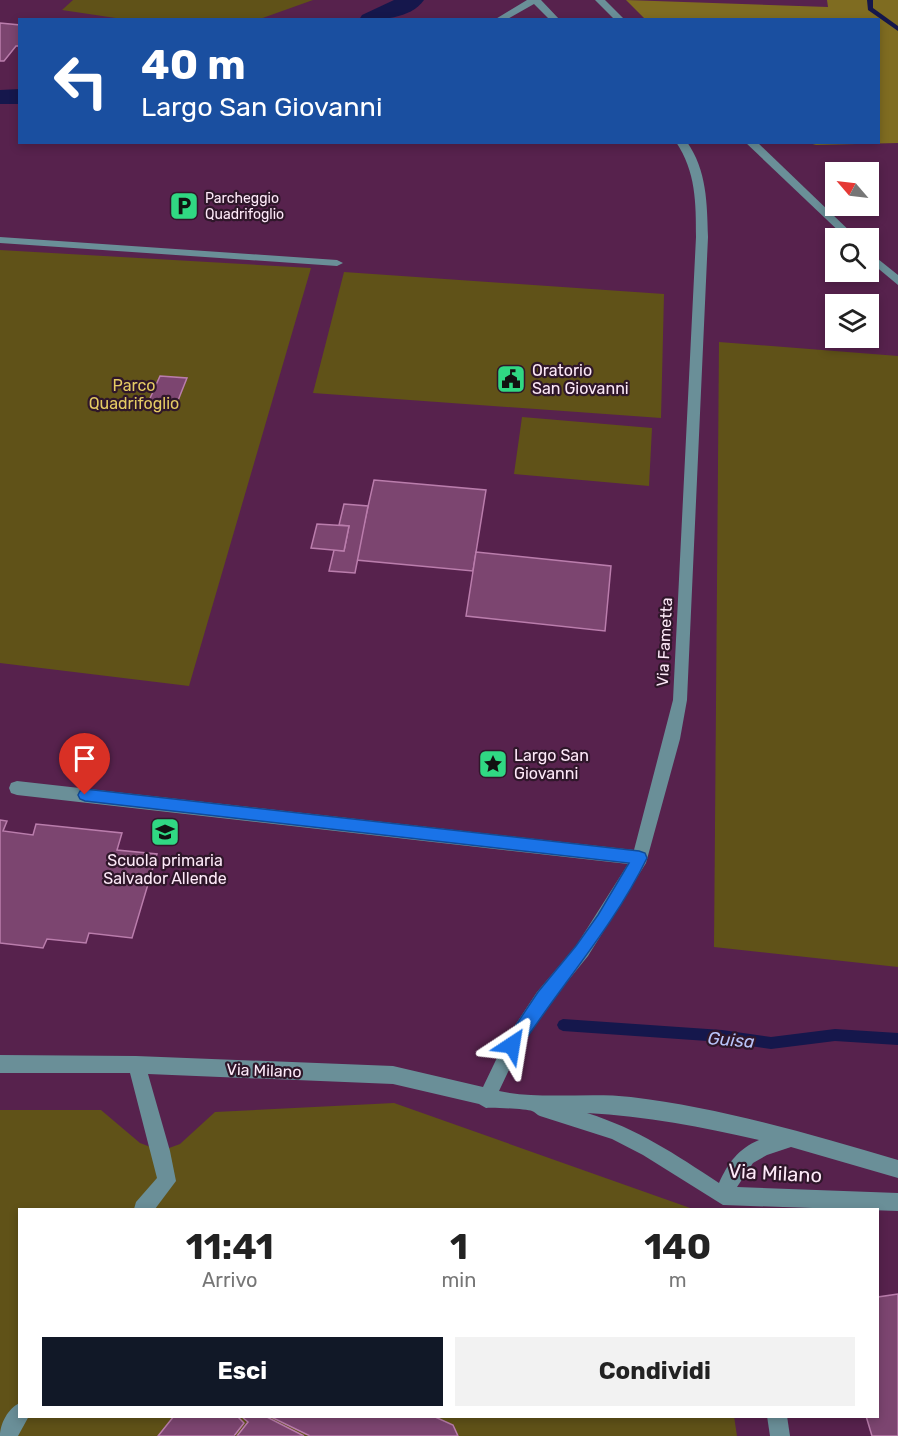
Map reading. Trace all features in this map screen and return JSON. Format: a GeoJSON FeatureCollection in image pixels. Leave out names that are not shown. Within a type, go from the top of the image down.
{"type":"FeatureCollection","features":[{"type":"Feature","properties":{"kind":"street"},"geometry":{"type":"LineString","coordinates":[[502,18],[535,0],[554,18]]}},
{"type":"Feature","properties":{"kind":"street"},"geometry":{"type":"LineString","coordinates":[[600,0],[619,18]]}},
{"type":"Feature","properties":{"kind":"street","name":"Via Fametta"},"geometry":{"type":"LineString","coordinates":[[486,1098],[512,1045],[543,998],[598,927],[639,858],[672,739],[680,700],[702,237],[699,175],[682,144]]}},
{"type":"Feature","properties":{"kind":"street"},"geometry":{"type":"LineString","coordinates":[[752,144],[841,228]]}},
{"type":"Feature","properties":{"kind":"street"},"geometry":{"type":"LineString","coordinates":[[0,240],[337,262]]}},
{"type":"Feature","properties":{"kind":"street"},"geometry":{"type":"LineString","coordinates":[[879,264],[898,282]]}},
{"type":"Feature","properties":{"kind":"street"},"geometry":{"type":"LineString","coordinates":[[18,788],[639,858]]}},
{"type":"Feature","properties":{"kind":"street","name":"Via Milano"},"geometry":{"type":"LineString","coordinates":[[0,1064],[136,1065],[393,1075],[486,1098],[526,1103],[572,1102],[630,1106],[699,1117],[792,1138],[898,1169]]}},
{"type":"Feature","properties":{"kind":"street"},"geometry":{"type":"LineString","coordinates":[[136,1065],[161,1151],[167,1181],[145,1208]]}},
{"type":"Feature","properties":{"kind":"street","name":"Via Milano"},"geometry":{"type":"LineString","coordinates":[[526,1103],[615,1131],[651,1148],[727,1202],[794,1204],[898,1202]]}},
{"type":"Feature","properties":{"kind":"street"},"geometry":{"type":"LineString","coordinates":[[727,1202],[733,1173],[745,1156],[758,1147],[792,1138]]}},
{"type":"Feature","properties":{"kind":"street"},"geometry":{"type":"LineString","coordinates":[[7,1436],[18,1417]]}},
{"type":"Feature","properties":{"kind":"street"},"geometry":{"type":"LineString","coordinates":[[777,1418],[780,1436]]}},
{"type":"Feature","properties":{"kind":"green space"},"geometry":{"type":"Polygon","coordinates":[[[73,0],[313,0],[263,18],[116,18],[62,10],[73,0]]]}},
{"type":"Feature","properties":{"kind":"green space","name":"Parco Quadrifoglio"},"geometry":{"type":"Polygon","coordinates":[[[0,250],[311,268],[189,686],[0,663],[0,250]]]}},
{"type":"Feature","properties":{"kind":"green space"},"geometry":{"type":"Polygon","coordinates":[[[344,272],[664,294],[661,418],[313,393],[344,272]]]}},
{"type":"Feature","properties":{"kind":"green space"},"geometry":{"type":"Polygon","coordinates":[[[719,342],[898,356],[898,967],[714,947],[719,342]]]}},
{"type":"Feature","properties":{"kind":"green space"},"geometry":{"type":"Polygon","coordinates":[[[522,417],[652,428],[649,486],[514,474],[522,417]]]}},
{"type":"Feature","properties":{"kind":"green space"},"geometry":{"type":"Polygon","coordinates":[[[394,1103],[690,1208],[18,1208],[18,1418],[734,1418],[737,1436],[0,1436],[0,1110],[101,1110],[140,1143],[161,1151],[180,1144],[215,1112],[394,1103]]]}},
{"type":"Feature","properties":{"kind":"shaded area"},"geometry":{"type":"Polygon","coordinates":[[[626,0],[828,7],[827,0],[898,0],[898,143],[880,143],[880,18],[644,18],[626,0]]]}},
{"type":"Feature","properties":{"kind":"building"},"geometry":{"type":"Polygon","coordinates":[[[0,23],[18,25],[18,46],[4,61],[0,61],[0,23]]]}},
{"type":"Feature","properties":{"kind":"building"},"geometry":{"type":"Polygon","coordinates":[[[160,376],[187,378],[175,408],[147,405],[160,376]]]}},
{"type":"Feature","properties":{"kind":"building"},"geometry":{"type":"Polygon","coordinates":[[[374,480],[486,490],[473,571],[356,560],[374,480]]]}},
{"type":"Feature","properties":{"kind":"building"},"geometry":{"type":"Polygon","coordinates":[[[344,504],[368,506],[355,573],[329,571],[334,550],[344,551],[349,526],[339,525],[344,504]]]}},
{"type":"Feature","properties":{"kind":"building"},"geometry":{"type":"Polygon","coordinates":[[[317,524],[349,526],[344,551],[311,548],[317,524]]]}},
{"type":"Feature","properties":{"kind":"building"},"geometry":{"type":"Polygon","coordinates":[[[476,552],[611,566],[605,631],[466,616],[476,552]]]}},
{"type":"Feature","properties":{"kind":"building"},"geometry":{"type":"Polygon","coordinates":[[[0,820],[7,821],[3,831],[33,835],[36,824],[122,833],[117,850],[157,854],[132,938],[89,933],[86,943],[47,939],[43,948],[0,943],[0,820]]]}},
{"type":"Feature","properties":{"kind":"building"},"geometry":{"type":"Polygon","coordinates":[[[898,1294],[898,1436],[872,1436],[867,1418],[879,1418],[879,1297],[898,1294]]]}},
{"type":"Feature","properties":{"kind":"building"},"geometry":{"type":"Polygon","coordinates":[[[172,1418],[239,1418],[244,1423],[234,1436],[158,1436],[172,1418]]]}},
{"type":"Feature","properties":{"kind":"building"},"geometry":{"type":"Polygon","coordinates":[[[243,1418],[269,1418],[304,1436],[237,1436],[248,1422],[243,1418]]]}},
{"type":"Feature","properties":{"kind":"building"},"geometry":{"type":"Polygon","coordinates":[[[273,1418],[437,1418],[453,1425],[458,1436],[310,1436],[273,1418]]]}},
{"type":"Feature","properties":{"kind":"waterway"},"geometry":{"type":"LineString","coordinates":[[374,18],[413,0]]}},
{"type":"Feature","properties":{"kind":"waterway"},"geometry":{"type":"LineString","coordinates":[[870,0],[870,9],[898,29]]}},
{"type":"Feature","properties":{"kind":"waterway"},"geometry":{"type":"LineString","coordinates":[[0,97],[18,96]]}},
{"type":"Feature","properties":{"kind":"waterway","name":"Guisa"},"geometry":{"type":"LineString","coordinates":[[563,1025],[722,1036],[771,1043],[835,1035],[898,1039]]}},
{"type":"Feature","properties":{"kind":"place","name":"Parcheggio Quadrifoglio"},"geometry":{"type":"Point","coordinates":[184,206]}},
{"type":"Feature","properties":{"kind":"place","name":"Oratorio San Giovanni"},"geometry":{"type":"Point","coordinates":[511,379]}},
{"type":"Feature","properties":{"kind":"place","name":"Largo San Giovanni"},"geometry":{"type":"Point","coordinates":[493,764]}},
{"type":"Feature","properties":{"kind":"place","name":"Scuola primaria Salvador Allende"},"geometry":{"type":"Point","coordinates":[165,832]}},
{"type":"Feature","properties":{"kind":"route"},"geometry":{"type":"LineString","coordinates":[[85,795],[639,858],[582,951],[543,998],[512,1045]]}}]}
